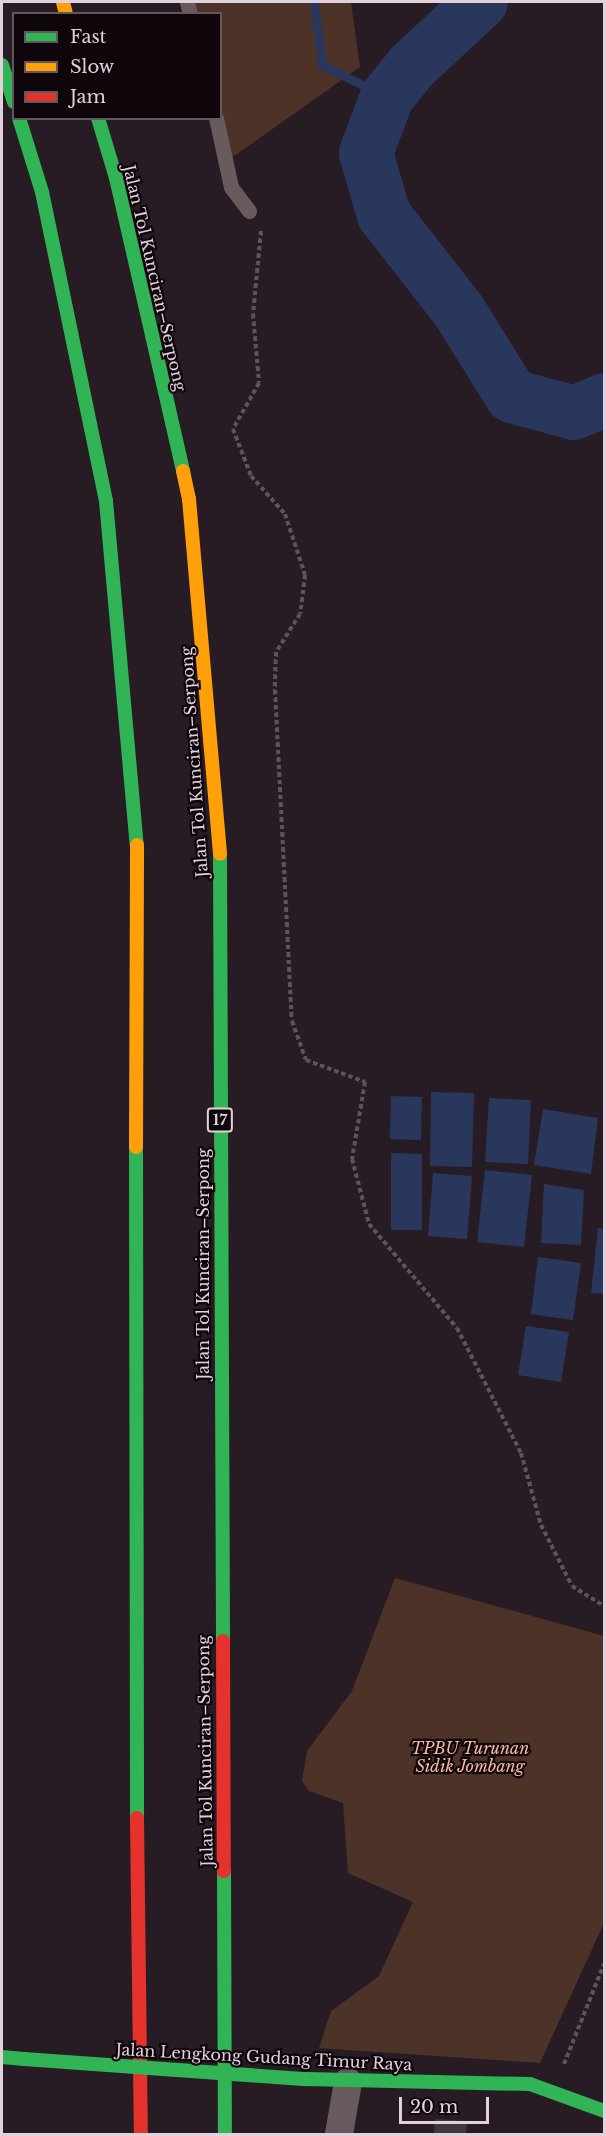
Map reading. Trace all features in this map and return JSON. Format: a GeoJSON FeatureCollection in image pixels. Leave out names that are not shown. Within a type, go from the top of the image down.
{"type":"FeatureCollection","features":[{"type":"Feature","properties":{"kind":"main road"},"geometry":{"type":"LineString","coordinates":[[2,65],[12,96]]}},
{"type":"Feature","properties":{"kind":"main road"},"geometry":{"type":"LineString","coordinates":[[20,120],[42,192],[106,501],[138,855],[134,1513],[141,2134]]}},
{"type":"Feature","properties":{"kind":"main road","name":"Jalan Tol Kunciran–Serpong"},"geometry":{"type":"LineString","coordinates":[[99,120],[116,178],[189,499],[220,839],[225,2134]]}},
{"type":"Feature","properties":{"kind":"main road","name":"Jalan Lengkong Gudang Timur Raya"},"geometry":{"type":"LineString","coordinates":[[2,2057],[348,2082],[506,2083],[554,2090],[604,2111]]}},
{"type":"Feature","properties":{"kind":"street"},"geometry":{"type":"LineString","coordinates":[[339,2134],[348,2082]]}},
{"type":"Feature","properties":{"kind":"lane"},"geometry":{"type":"LineString","coordinates":[[216,120],[231,187],[249,211]]}},
{"type":"Feature","properties":{"kind":"path"},"geometry":{"type":"LineString","coordinates":[[249,211],[261,229],[253,314],[259,383],[233,429],[251,476],[285,514],[305,576],[300,614],[276,652],[275,690],[292,1021],[306,1060],[364,1082],[352,1159],[369,1224],[457,1328],[521,1453],[541,1525],[572,1586],[604,1606]]}},
{"type":"Feature","properties":{"kind":"path"},"geometry":{"type":"LineString","coordinates":[[554,2090],[604,1964]]}},
{"type":"Feature","properties":{"kind":"green space"},"geometry":{"type":"Polygon","coordinates":[[[183,2],[351,2],[360,67],[220,166],[222,12],[185,12],[183,2]]]}},
{"type":"Feature","properties":{"kind":"green space","name":"TPBU Turunan Sidik Jombang"},"geometry":{"type":"Polygon","coordinates":[[[395,1578],[604,1636],[604,1923],[540,2063],[319,2048],[331,2011],[379,1976],[413,1902],[348,1873],[343,1803],[309,1791],[302,1781],[307,1751],[352,1691],[395,1578]]]}},
{"type":"Feature","properties":{"kind":"water"},"geometry":{"type":"Polygon","coordinates":[[[431,1092],[474,1093],[472,1167],[430,1166],[431,1092]]]}},
{"type":"Feature","properties":{"kind":"water"},"geometry":{"type":"Polygon","coordinates":[[[391,1096],[422,1097],[421,1140],[390,1139],[391,1096]]]}},
{"type":"Feature","properties":{"kind":"water"},"geometry":{"type":"Polygon","coordinates":[[[489,1098],[531,1100],[528,1164],[485,1162],[489,1098]]]}},
{"type":"Feature","properties":{"kind":"water"},"geometry":{"type":"Polygon","coordinates":[[[543,1109],[598,1118],[591,1174],[534,1165],[543,1109]]]}},
{"type":"Feature","properties":{"kind":"water"},"geometry":{"type":"Polygon","coordinates":[[[391,1153],[422,1154],[422,1230],[391,1230],[391,1153]]]}},
{"type":"Feature","properties":{"kind":"water"},"geometry":{"type":"Polygon","coordinates":[[[485,1170],[532,1175],[524,1247],[477,1242],[485,1170]]]}},
{"type":"Feature","properties":{"kind":"water"},"geometry":{"type":"Polygon","coordinates":[[[433,1173],[472,1176],[467,1239],[428,1236],[433,1173]]]}},
{"type":"Feature","properties":{"kind":"water"},"geometry":{"type":"Polygon","coordinates":[[[544,1184],[584,1190],[581,1245],[541,1243],[544,1184]]]}},
{"type":"Feature","properties":{"kind":"water"},"geometry":{"type":"Polygon","coordinates":[[[598,1228],[604,1229],[604,1294],[591,1293],[598,1228]]]}},
{"type":"Feature","properties":{"kind":"water"},"geometry":{"type":"Polygon","coordinates":[[[538,1257],[581,1263],[573,1320],[531,1314],[538,1257]]]}},
{"type":"Feature","properties":{"kind":"water"},"geometry":{"type":"Polygon","coordinates":[[[526,1326],[569,1332],[561,1382],[518,1375],[526,1326]]]}},
{"type":"Feature","properties":{"kind":"building"},"geometry":{"type":"Polygon","coordinates":[[[435,2119],[467,2121],[466,2134],[434,2134],[435,2119]]]}},
{"type":"Feature","properties":{"kind":"waterway"},"geometry":{"type":"LineString","coordinates":[[314,2],[322,65],[387,97]]}},
{"type":"Feature","properties":{"kind":"waterway"},"geometry":{"type":"LineString","coordinates":[[481,2],[412,66],[387,97],[366,153],[384,215],[459,311],[512,396],[574,413],[604,400]]}},
{"type":"Feature","properties":{"kind":"traffic: fast"},"geometry":{"type":"LineString","coordinates":[[2,65],[12,96]]}},
{"type":"Feature","properties":{"kind":"traffic: fast"},"geometry":{"type":"LineString","coordinates":[[20,120],[42,192],[106,501],[137,845]]}},
{"type":"Feature","properties":{"kind":"traffic: fast"},"geometry":{"type":"LineString","coordinates":[[99,120],[116,178],[183,471]]}},
{"type":"Feature","properties":{"kind":"traffic: fast"},"geometry":{"type":"LineString","coordinates":[[220,854],[223,1641]]}},
{"type":"Feature","properties":{"kind":"traffic: fast"},"geometry":{"type":"LineString","coordinates":[[136,1147],[137,1818]]}},
{"type":"Feature","properties":{"kind":"traffic: fast"},"geometry":{"type":"LineString","coordinates":[[224,1871],[225,2134]]}},
{"type":"Feature","properties":{"kind":"traffic: fast"},"geometry":{"type":"LineString","coordinates":[[2,2057],[24,2059]]}},
{"type":"Feature","properties":{"kind":"traffic: fast"},"geometry":{"type":"LineString","coordinates":[[24,2059],[306,2079]]}},
{"type":"Feature","properties":{"kind":"traffic: fast"},"geometry":{"type":"LineString","coordinates":[[306,2079],[530,2084],[604,2111]]}},
{"type":"Feature","properties":{"kind":"traffic: slow"},"geometry":{"type":"LineString","coordinates":[[63,2],[66,12]]}},
{"type":"Feature","properties":{"kind":"traffic: slow"},"geometry":{"type":"LineString","coordinates":[[183,471],[189,499],[220,854]]}},
{"type":"Feature","properties":{"kind":"traffic: slow"},"geometry":{"type":"LineString","coordinates":[[136,1147],[137,845]]}},
{"type":"Feature","properties":{"kind":"traffic: jam"},"geometry":{"type":"LineString","coordinates":[[223,1641],[224,1871]]}},
{"type":"Feature","properties":{"kind":"traffic: jam"},"geometry":{"type":"LineString","coordinates":[[137,1818],[141,2134]]}}]}
